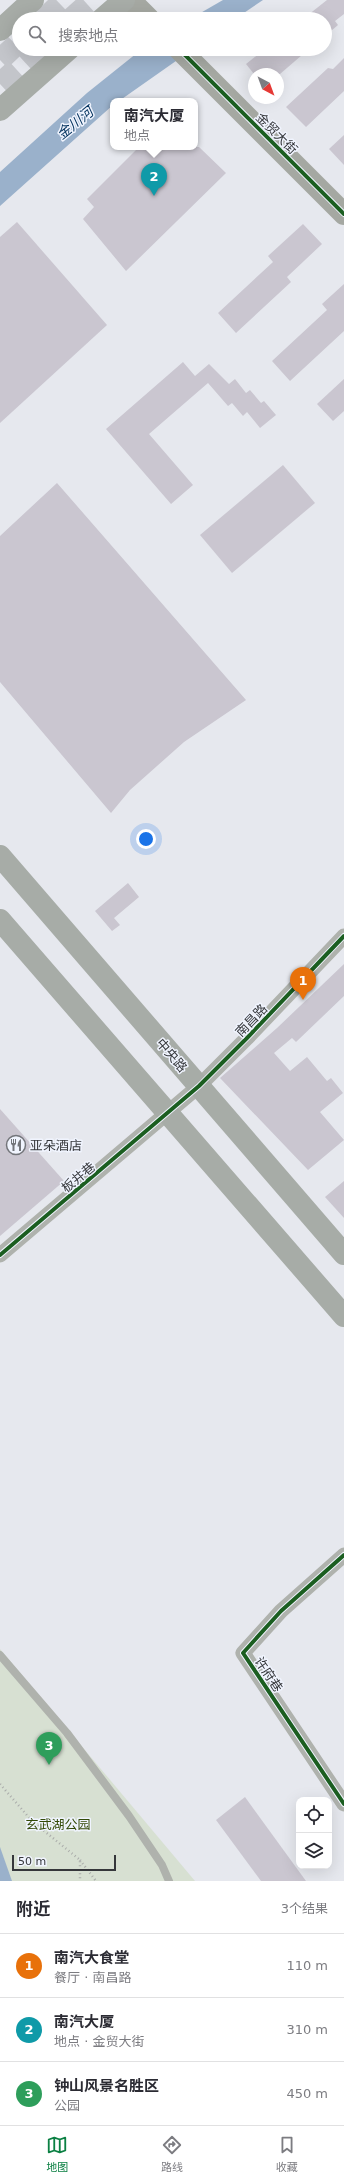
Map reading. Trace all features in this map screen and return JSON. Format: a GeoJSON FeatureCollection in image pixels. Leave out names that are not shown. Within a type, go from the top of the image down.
{"type":"FeatureCollection","features":[{"type":"Feature","properties":{"kind":"main road"},"geometry":{"type":"LineString","coordinates":[[20,12],[33,0]]}},
{"type":"Feature","properties":{"kind":"main road"},"geometry":{"type":"LineString","coordinates":[[110,12],[124,0]]}},
{"type":"Feature","properties":{"kind":"main road"},"geometry":{"type":"LineString","coordinates":[[0,30],[12,19]]}},
{"type":"Feature","properties":{"kind":"main road"},"geometry":{"type":"LineString","coordinates":[[0,110],[61,56]]}},
{"type":"Feature","properties":{"kind":"main road","name":"中央路"},"geometry":{"type":"LineString","coordinates":[[0,856],[344,1254]]}},
{"type":"Feature","properties":{"kind":"main road"},"geometry":{"type":"LineString","coordinates":[[0,920],[344,1316]]}},
{"type":"Feature","properties":{"kind":"street"},"geometry":{"type":"LineString","coordinates":[[130,0],[142,12]]}},
{"type":"Feature","properties":{"kind":"street","name":"金贸大街"},"geometry":{"type":"LineString","coordinates":[[186,56],[344,214]]}},
{"type":"Feature","properties":{"kind":"street","name":"南昌路"},"geometry":{"type":"LineString","coordinates":[[168,1113],[199,1086],[247,1038],[344,936]]}},
{"type":"Feature","properties":{"kind":"street","name":"板井巷"},"geometry":{"type":"LineString","coordinates":[[0,1255],[168,1113]]}},
{"type":"Feature","properties":{"kind":"street","name":"许府巷"},"geometry":{"type":"LineString","coordinates":[[344,1555],[281,1611],[243,1653],[344,1804]]}},
{"type":"Feature","properties":{"kind":"lane"},"geometry":{"type":"LineString","coordinates":[[1,1660],[67,1733],[129,1816],[162,1865],[169,1881]]}},
{"type":"Feature","properties":{"kind":"path"},"geometry":{"type":"LineString","coordinates":[[0,1784],[32,1821],[80,1860],[96,1881]]}},
{"type":"Feature","properties":{"kind":"path"},"geometry":{"type":"LineString","coordinates":[[80,1860],[80,1881]]}},
{"type":"Feature","properties":{"kind":"green space","name":"玄武湖公园"},"geometry":{"type":"Polygon","coordinates":[[[0,1649],[195,1881],[0,1881],[0,1649]]]}},
{"type":"Feature","properties":{"kind":"water"},"geometry":{"type":"Polygon","coordinates":[[[223,0],[263,0],[245,12],[202,12],[223,0]]]}},
{"type":"Feature","properties":{"kind":"water","name":"金川河"},"geometry":{"type":"Polygon","coordinates":[[[133,56],[183,56],[123,98],[110,98],[110,108],[0,206],[0,172],[87,93],[133,56]]]}},
{"type":"Feature","properties":{"kind":"water"},"geometry":{"type":"Polygon","coordinates":[[[0,1847],[12,1881],[0,1881],[0,1847]]]}},
{"type":"Feature","properties":{"kind":"building"},"geometry":{"type":"Polygon","coordinates":[[[327,0],[344,0],[344,14],[335,21],[338,25],[332,30],[332,12],[312,12],[327,0]]]}},
{"type":"Feature","properties":{"kind":"building"},"geometry":{"type":"Polygon","coordinates":[[[256,56],[301,56],[284,71],[284,68],[249,68],[246,64],[256,56]]]}},
{"type":"Feature","properties":{"kind":"building"},"geometry":{"type":"Polygon","coordinates":[[[344,58],[344,91],[306,127],[286,107],[328,68],[333,69],[344,58]]]}},
{"type":"Feature","properties":{"kind":"building"},"geometry":{"type":"Polygon","coordinates":[[[344,135],[344,165],[329,149],[344,135]]]}},
{"type":"Feature","properties":{"kind":"building"},"geometry":{"type":"Polygon","coordinates":[[[199,147],[226,173],[126,271],[83,219],[94,207],[87,199],[136,150],[198,150],[199,147]]]}},
{"type":"Feature","properties":{"kind":"building"},"geometry":{"type":"Polygon","coordinates":[[[17,222],[107,325],[0,423],[0,237],[17,222]]]}},
{"type":"Feature","properties":{"kind":"building"},"geometry":{"type":"Polygon","coordinates":[[[303,224],[322,244],[287,277],[291,282],[236,333],[218,313],[273,262],[268,256],[303,224]]]}},
{"type":"Feature","properties":{"kind":"building"},"geometry":{"type":"Polygon","coordinates":[[[344,284],[344,331],[290,381],[272,361],[327,310],[322,304],[344,284]]]}},
{"type":"Feature","properties":{"kind":"building"},"geometry":{"type":"Polygon","coordinates":[[[183,362],[195,376],[209,364],[229,384],[235,379],[246,393],[250,390],[261,403],[264,401],[276,415],[260,428],[247,412],[243,416],[232,403],[228,406],[208,383],[149,434],[193,485],[171,504],[106,429],[183,362]]]}},
{"type":"Feature","properties":{"kind":"building"},"geometry":{"type":"Polygon","coordinates":[[[344,379],[344,411],[333,421],[317,404],[344,379]]]}},
{"type":"Feature","properties":{"kind":"building"},"geometry":{"type":"Polygon","coordinates":[[[283,465],[315,503],[232,573],[200,535],[283,465]]]}},
{"type":"Feature","properties":{"kind":"building"},"geometry":{"type":"Polygon","coordinates":[[[57,483],[246,700],[184,742],[130,790],[111,813],[0,682],[0,536],[57,483]]]}},
{"type":"Feature","properties":{"kind":"building"},"geometry":{"type":"Polygon","coordinates":[[[128,883],[139,897],[114,918],[120,925],[112,931],[95,911],[128,883]]]}},
{"type":"Feature","properties":{"kind":"building"},"geometry":{"type":"Polygon","coordinates":[[[344,964],[344,996],[296,1042],[292,1038],[274,1053],[290,1071],[307,1057],[327,1081],[331,1078],[343,1093],[320,1112],[344,1140],[308,1170],[220,1078],[277,1028],[344,964]]]}},
{"type":"Feature","properties":{"kind":"building","name":"亚朵酒店"},"geometry":{"type":"Polygon","coordinates":[[[0,1109],[64,1181],[0,1236],[0,1109]]]}},
{"type":"Feature","properties":{"kind":"building"},"geometry":{"type":"Polygon","coordinates":[[[344,1181],[344,1218],[325,1197],[344,1181]]]}},
{"type":"Feature","properties":{"kind":"building"},"geometry":{"type":"Polygon","coordinates":[[[245,1797],[306,1881],[261,1881],[216,1820],[245,1797]]]}},
{"type":"Feature","properties":{"kind":"tunnel"},"geometry":{"type":"LineString","coordinates":[[51,12],[64,0]]}},
{"type":"Feature","properties":{"kind":"tunnel"},"geometry":{"type":"LineString","coordinates":[[79,12],[92,0]]}},
{"type":"Feature","properties":{"kind":"tunnel"},"geometry":{"type":"LineString","coordinates":[[0,60],[12,49]]}},
{"type":"Feature","properties":{"kind":"tunnel"},"geometry":{"type":"LineString","coordinates":[[0,84],[30,56]]}},
{"type":"Feature","properties":{"kind":"cycle path"},"geometry":{"type":"LineString","coordinates":[[186,56],[344,214]]}},
{"type":"Feature","properties":{"kind":"cycle path"},"geometry":{"type":"LineString","coordinates":[[0,1255],[199,1086],[344,936]]}},
{"type":"Feature","properties":{"kind":"cycle path"},"geometry":{"type":"LineString","coordinates":[[344,1555],[281,1611],[243,1653],[344,1804]]}},
{"type":"Feature","properties":{"kind":"place","name":"南汽大厦"},"geometry":{"type":"Point","coordinates":[154,196]}},
{"type":"Feature","properties":{"kind":"place","name":"南汽大食堂"},"geometry":{"type":"Point","coordinates":[303,1000]}},
{"type":"Feature","properties":{"kind":"place","name":"亚朵酒店"},"geometry":{"type":"Point","coordinates":[16,1145]}},
{"type":"Feature","properties":{"kind":"place","name":"钟山风景名胜区"},"geometry":{"type":"Point","coordinates":[49,1765]}}]}
